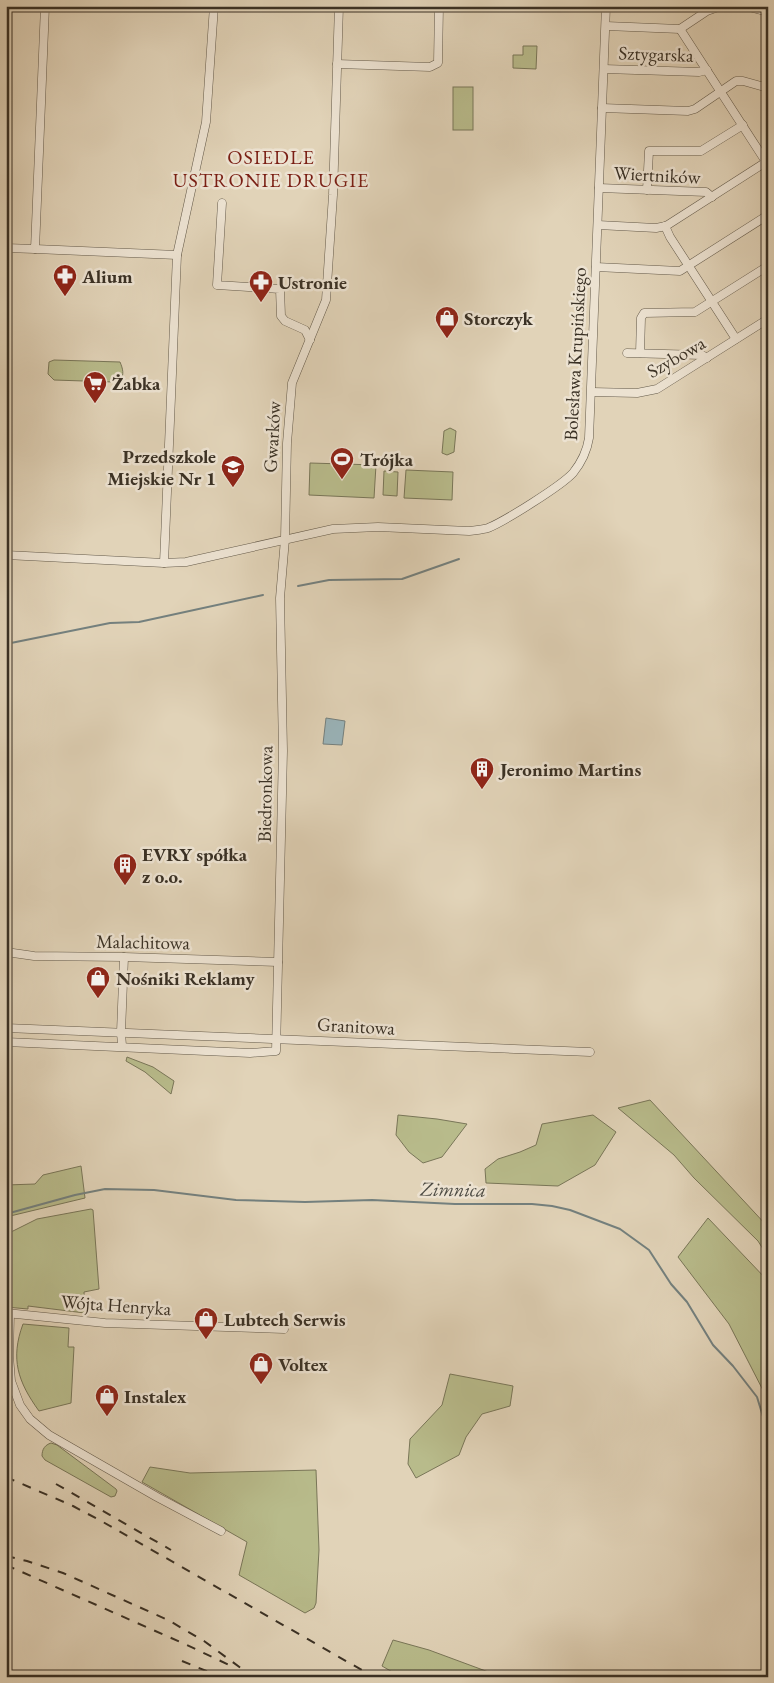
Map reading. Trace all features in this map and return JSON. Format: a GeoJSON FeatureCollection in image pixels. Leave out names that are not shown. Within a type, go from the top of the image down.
{"type":"FeatureCollection","features":[{"type":"Feature","properties":{"kind":"street"},"geometry":{"type":"LineString","coordinates":[[36,249],[45,6]]}},
{"type":"Feature","properties":{"kind":"street"},"geometry":{"type":"LineString","coordinates":[[164,563],[177,255],[206,122],[214,6]]}},
{"type":"Feature","properties":{"kind":"street","name":"Gwarków"},"geometry":{"type":"LineString","coordinates":[[285,539],[287,443],[292,383],[326,300],[333,194],[339,6]]}},
{"type":"Feature","properties":{"kind":"street"},"geometry":{"type":"LineString","coordinates":[[337,64],[430,67],[438,63],[439,6]]}},
{"type":"Feature","properties":{"kind":"street","name":"Bolesława Krupińskiego"},"geometry":{"type":"LineString","coordinates":[[6,555],[164,563],[201,560],[334,529],[378,527],[468,531],[490,527],[566,480],[585,454],[589,438],[606,6]]}},
{"type":"Feature","properties":{"kind":"street"},"geometry":{"type":"LineString","coordinates":[[606,26],[680,29],[707,11],[721,6]]}},
{"type":"Feature","properties":{"kind":"street"},"geometry":{"type":"LineString","coordinates":[[745,6],[768,12]]}},
{"type":"Feature","properties":{"kind":"street","name":"Sztygarska"},"geometry":{"type":"LineString","coordinates":[[680,29],[767,163]]}},
{"type":"Feature","properties":{"kind":"street","name":"Sztygarska"},"geometry":{"type":"LineString","coordinates":[[604,69],[698,72],[707,70]]}},
{"type":"Feature","properties":{"kind":"street"},"geometry":{"type":"LineString","coordinates":[[602,108],[688,111],[738,81],[768,88]]}},
{"type":"Feature","properties":{"kind":"street"},"geometry":{"type":"LineString","coordinates":[[647,190],[649,151],[701,151],[743,125]]}},
{"type":"Feature","properties":{"kind":"street","name":"Wiertników"},"geometry":{"type":"LineString","coordinates":[[598,225],[656,228],[665,226],[767,163]]}},
{"type":"Feature","properties":{"kind":"street","name":"Wiertników"},"geometry":{"type":"LineString","coordinates":[[599,188],[706,192],[712,197]]}},
{"type":"Feature","properties":{"kind":"street"},"geometry":{"type":"LineString","coordinates":[[222,203],[217,285],[280,289],[281,316],[285,321],[305,330],[310,340]]}},
{"type":"Feature","properties":{"kind":"street"},"geometry":{"type":"LineString","coordinates":[[596,267],[676,271],[688,266],[768,215]]}},
{"type":"Feature","properties":{"kind":"street"},"geometry":{"type":"LineString","coordinates":[[665,226],[688,266],[736,340]]}},
{"type":"Feature","properties":{"kind":"street"},"geometry":{"type":"LineString","coordinates":[[6,248],[177,255]]}},
{"type":"Feature","properties":{"kind":"street"},"geometry":{"type":"LineString","coordinates":[[640,353],[644,313],[690,313],[698,311],[768,266]]}},
{"type":"Feature","properties":{"kind":"street","name":"Szybowa"},"geometry":{"type":"LineString","coordinates":[[592,392],[635,394],[653,390],[666,384],[768,319]]}},
{"type":"Feature","properties":{"kind":"street"},"geometry":{"type":"LineString","coordinates":[[627,353],[703,355],[707,358]]}},
{"type":"Feature","properties":{"kind":"street","name":"Biedronkowa"},"geometry":{"type":"LineString","coordinates":[[122,1046],[250,1053],[276,1051],[283,751],[280,598],[285,539]]}},
{"type":"Feature","properties":{"kind":"street","name":"Malachitowa"},"geometry":{"type":"LineString","coordinates":[[6,952],[34,956],[278,962]]}},
{"type":"Feature","properties":{"kind":"street"},"geometry":{"type":"LineString","coordinates":[[6,1042],[122,1046],[124,957]]}},
{"type":"Feature","properties":{"kind":"street","name":"Granitowa"},"geometry":{"type":"LineString","coordinates":[[6,1028],[590,1052]]}},
{"type":"Feature","properties":{"kind":"street"},"geometry":{"type":"LineString","coordinates":[[8,1313],[11,1381],[20,1405],[30,1419],[48,1434],[221,1532]]}},
{"type":"Feature","properties":{"kind":"street","name":"Wójta Henryka"},"geometry":{"type":"LineString","coordinates":[[8,1313],[105,1323],[284,1329]]}},
{"type":"Feature","properties":{"kind":"green space"},"geometry":{"type":"Polygon","coordinates":[[[523,46],[537,46],[536,69],[513,68],[513,55],[523,55],[523,46]]]}},
{"type":"Feature","properties":{"kind":"green space"},"geometry":{"type":"Polygon","coordinates":[[[453,87],[473,87],[473,130],[453,130],[453,87]]]}},
{"type":"Feature","properties":{"kind":"green space"},"geometry":{"type":"Polygon","coordinates":[[[54,360],[120,362],[123,376],[121,380],[114,382],[54,380],[48,374],[49,362],[54,360]]]}},
{"type":"Feature","properties":{"kind":"green space"},"geometry":{"type":"Polygon","coordinates":[[[450,428],[456,431],[454,452],[447,455],[442,453],[444,431],[450,428]]]}},
{"type":"Feature","properties":{"kind":"green space","name":"Trójka"},"geometry":{"type":"Polygon","coordinates":[[[310,463],[376,465],[374,498],[309,495],[310,463]]]}},
{"type":"Feature","properties":{"kind":"green space"},"geometry":{"type":"Polygon","coordinates":[[[406,470],[453,472],[452,500],[404,498],[406,470]]]}},
{"type":"Feature","properties":{"kind":"green space"},"geometry":{"type":"Polygon","coordinates":[[[384,471],[398,472],[397,496],[383,495],[384,471]]]}},
{"type":"Feature","properties":{"kind":"green space"},"geometry":{"type":"Polygon","coordinates":[[[127,1057],[153,1067],[174,1081],[171,1094],[145,1072],[126,1061],[127,1057]]]}},
{"type":"Feature","properties":{"kind":"green space"},"geometry":{"type":"Polygon","coordinates":[[[650,1100],[768,1227],[768,1257],[758,1241],[694,1178],[674,1155],[618,1108],[650,1100]]]}},
{"type":"Feature","properties":{"kind":"green space"},"geometry":{"type":"Polygon","coordinates":[[[398,1115],[467,1124],[442,1157],[423,1163],[409,1152],[396,1135],[398,1115]]]}},
{"type":"Feature","properties":{"kind":"green space"},"geometry":{"type":"Polygon","coordinates":[[[593,1115],[616,1132],[595,1165],[558,1186],[486,1183],[485,1169],[498,1159],[536,1145],[542,1124],[593,1115]]]}},
{"type":"Feature","properties":{"kind":"green space"},"geometry":{"type":"Polygon","coordinates":[[[81,1166],[85,1198],[6,1217],[6,1185],[35,1184],[43,1175],[81,1166]]]}},
{"type":"Feature","properties":{"kind":"green space"},"geometry":{"type":"Polygon","coordinates":[[[93,1210],[99,1289],[84,1292],[85,1313],[28,1306],[28,1309],[6,1307],[6,1236],[37,1219],[93,1210]]]}},
{"type":"Feature","properties":{"kind":"green space"},"geometry":{"type":"Polygon","coordinates":[[[708,1218],[768,1281],[768,1400],[729,1324],[678,1257],[708,1218]]]}},
{"type":"Feature","properties":{"kind":"green space"},"geometry":{"type":"Polygon","coordinates":[[[23,1324],[69,1328],[68,1347],[74,1347],[71,1403],[39,1411],[32,1400],[21,1380],[18,1370],[17,1348],[23,1324]]]}},
{"type":"Feature","properties":{"kind":"green space"},"geometry":{"type":"Polygon","coordinates":[[[450,1374],[513,1386],[510,1406],[482,1414],[466,1437],[459,1455],[416,1478],[408,1464],[410,1439],[442,1405],[450,1374]]]}},
{"type":"Feature","properties":{"kind":"green space"},"geometry":{"type":"Polygon","coordinates":[[[51,1443],[57,1445],[116,1489],[115,1496],[111,1497],[45,1460],[42,1456],[43,1451],[51,1443]]]}},
{"type":"Feature","properties":{"kind":"green space"},"geometry":{"type":"Polygon","coordinates":[[[150,1467],[190,1473],[316,1470],[319,1550],[316,1603],[314,1608],[305,1613],[239,1575],[247,1542],[142,1482],[150,1467]]]}},
{"type":"Feature","properties":{"kind":"green space"},"geometry":{"type":"Polygon","coordinates":[[[393,1640],[429,1650],[502,1677],[401,1677],[382,1666],[393,1640]]]}},
{"type":"Feature","properties":{"kind":"water"},"geometry":{"type":"Polygon","coordinates":[[[326,718],[345,721],[342,745],[323,744],[326,718]]]}},
{"type":"Feature","properties":{"kind":"waterway"},"geometry":{"type":"LineString","coordinates":[[298,586],[329,580],[402,579],[459,559]]}},
{"type":"Feature","properties":{"kind":"waterway"},"geometry":{"type":"LineString","coordinates":[[6,644],[110,623],[139,622],[263,595]]}},
{"type":"Feature","properties":{"kind":"waterway","name":"Zimnica"},"geometry":{"type":"LineString","coordinates":[[6,1214],[75,1195],[105,1189],[154,1190],[236,1200],[305,1202],[372,1200],[455,1204],[532,1204],[570,1210],[620,1229],[649,1250],[671,1284],[687,1302],[713,1345],[733,1366],[757,1397],[765,1423],[768,1455]]}},
{"type":"Feature","properties":{"kind":"railway"},"geometry":{"type":"LineString","coordinates":[[6,1477],[73,1506],[103,1522],[374,1677]]}},
{"type":"Feature","properties":{"kind":"railway"},"geometry":{"type":"LineString","coordinates":[[56,1484],[171,1550]]}},
{"type":"Feature","properties":{"kind":"railway"},"geometry":{"type":"LineString","coordinates":[[6,1556],[63,1573],[168,1620],[204,1641],[253,1677]]}},
{"type":"Feature","properties":{"kind":"railway"},"geometry":{"type":"LineString","coordinates":[[6,1565],[229,1665]]}},
{"type":"Feature","properties":{"kind":"railway"},"geometry":{"type":"LineString","coordinates":[[182,1661],[221,1677]]}},
{"type":"Feature","properties":{"kind":"place","name":"Alium"},"geometry":{"type":"Point","coordinates":[65,297]}},
{"type":"Feature","properties":{"kind":"place","name":"Ustronie"},"geometry":{"type":"Point","coordinates":[261,303]}},
{"type":"Feature","properties":{"kind":"place","name":"Storczyk"},"geometry":{"type":"Point","coordinates":[447,339]}},
{"type":"Feature","properties":{"kind":"place","name":"Żabka"},"geometry":{"type":"Point","coordinates":[95,404]}},
{"type":"Feature","properties":{"kind":"place","name":"Trójka"},"geometry":{"type":"Point","coordinates":[342,480]}},
{"type":"Feature","properties":{"kind":"place","name":"Przedszkole Miejskie Nr 1"},"geometry":{"type":"Point","coordinates":[233,488]}},
{"type":"Feature","properties":{"kind":"place","name":"Jeronimo Martins"},"geometry":{"type":"Point","coordinates":[482,790]}},
{"type":"Feature","properties":{"kind":"place","name":"EVRY spółka z o.o."},"geometry":{"type":"Point","coordinates":[125,886]}},
{"type":"Feature","properties":{"kind":"place","name":"Nośniki Reklamy"},"geometry":{"type":"Point","coordinates":[98,999]}},
{"type":"Feature","properties":{"kind":"place","name":"Lubtech Serwis"},"geometry":{"type":"Point","coordinates":[206,1340]}},
{"type":"Feature","properties":{"kind":"place","name":"Voltex"},"geometry":{"type":"Point","coordinates":[261,1385]}},
{"type":"Feature","properties":{"kind":"place","name":"Instalex"},"geometry":{"type":"Point","coordinates":[107,1417]}},
{"type":"Feature","properties":{"kind":"district","name":"OSIEDLE USTRONIE DRUGIE"},"geometry":{"type":"Point","coordinates":[271,168]}}]}
